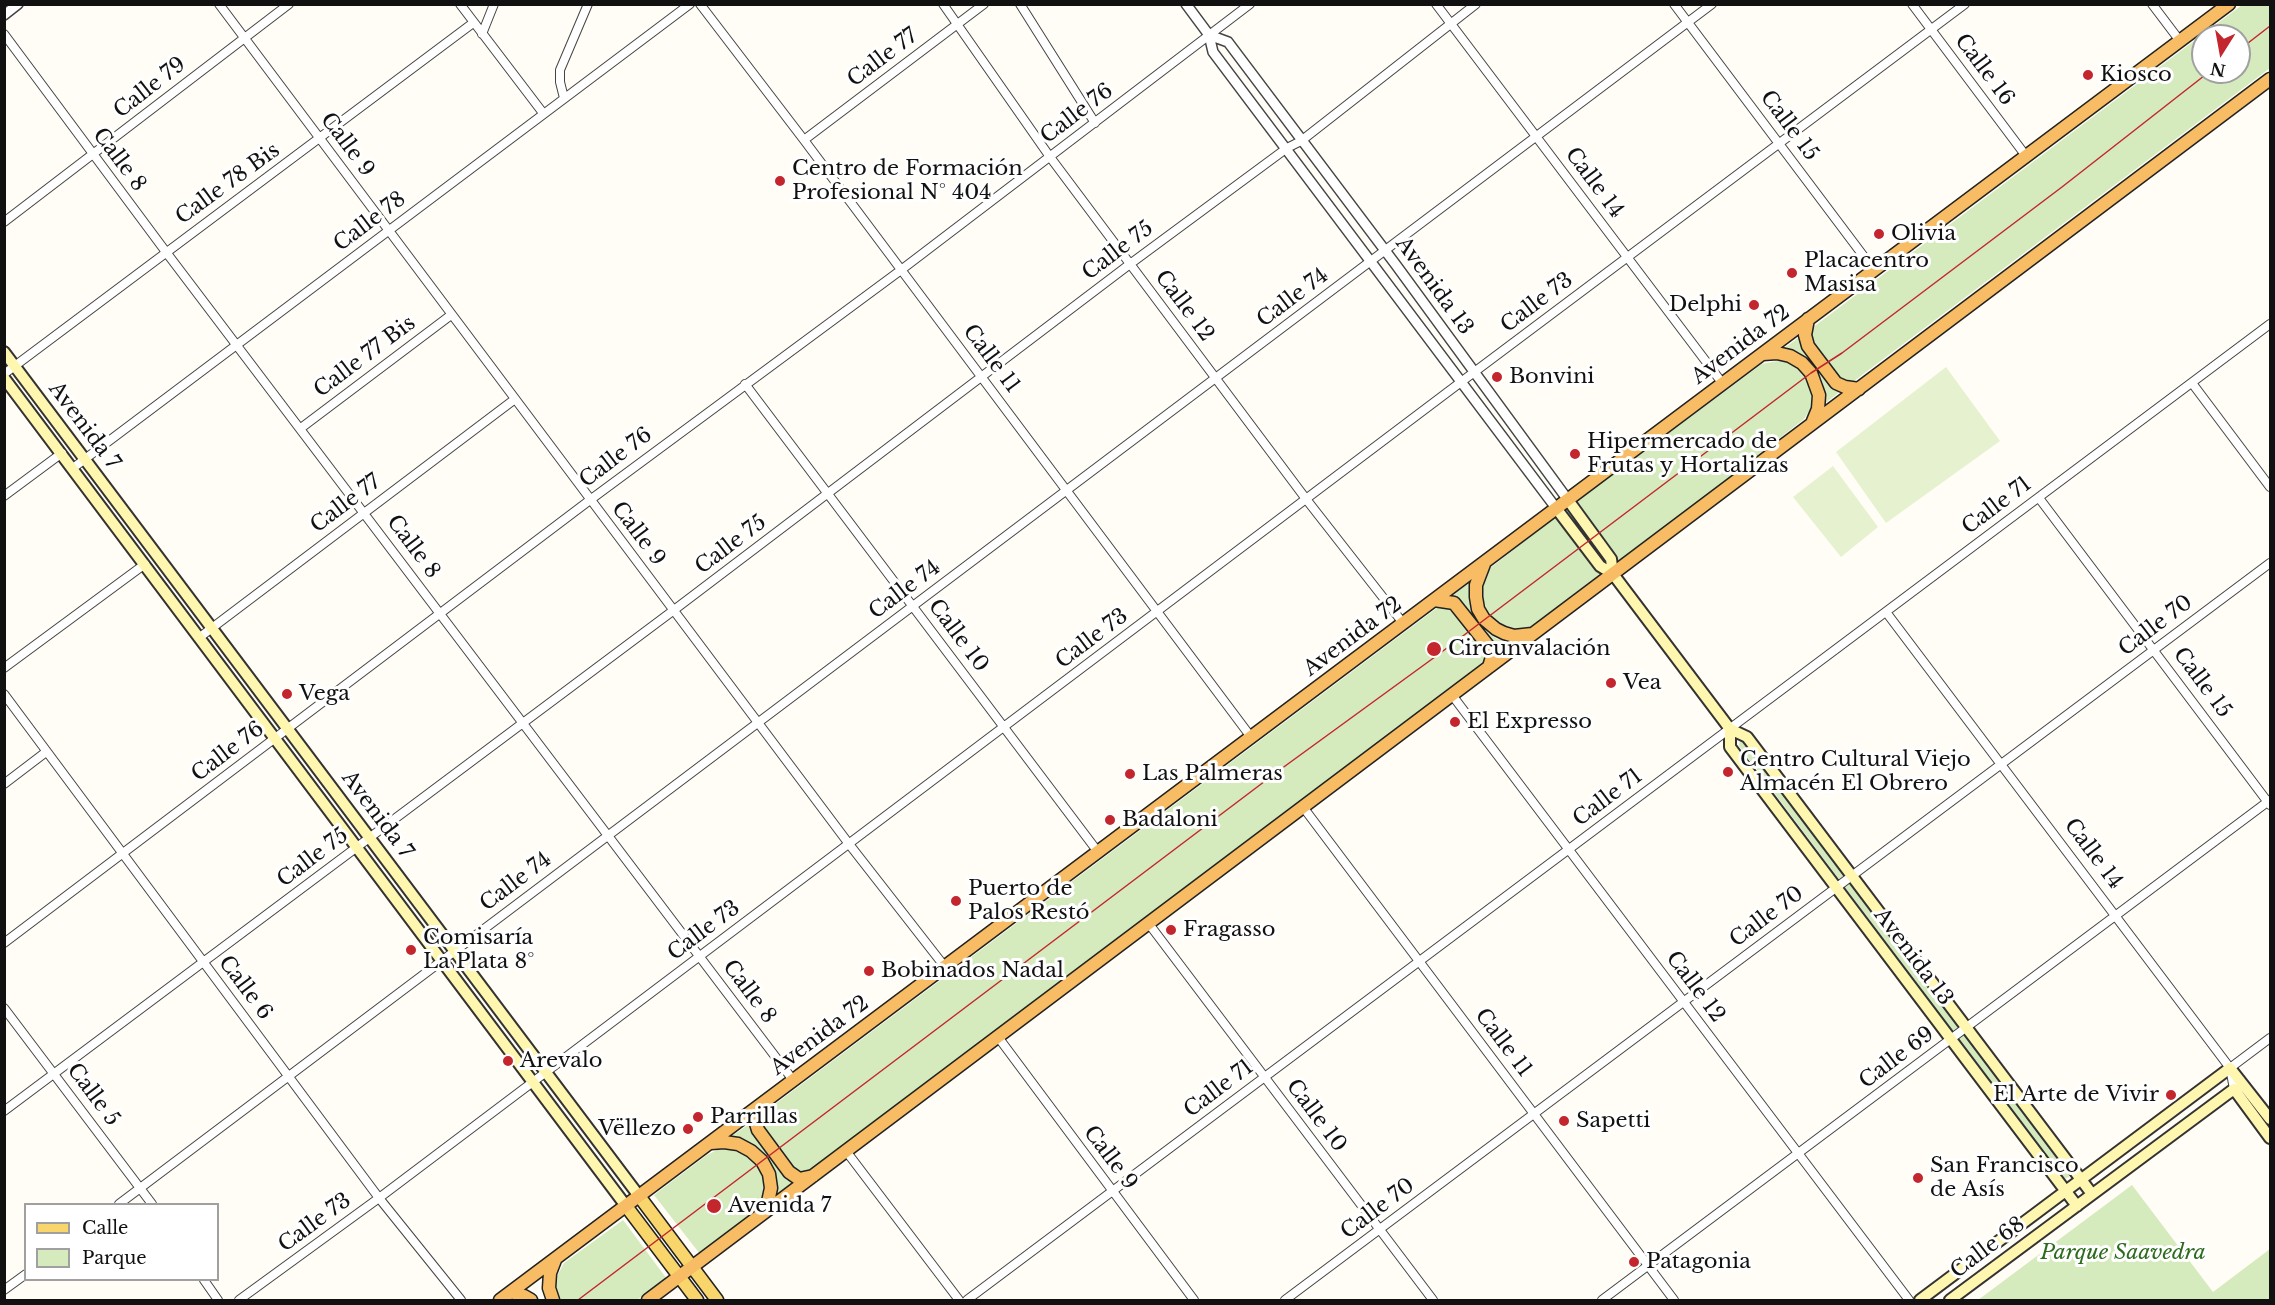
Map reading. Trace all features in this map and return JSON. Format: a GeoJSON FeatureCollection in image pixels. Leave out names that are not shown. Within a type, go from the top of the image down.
{"type":"FeatureCollection","features":[{"type":"Feature","properties":{"kind":"highway","name":"Avenida 72"},"geometry":{"type":"LineString","coordinates":[[500,1300],[2229,4]]}},
{"type":"Feature","properties":{"kind":"highway"},"geometry":{"type":"LineString","coordinates":[[648,1300],[2271,79]]}},
{"type":"Feature","properties":{"kind":"highway"},"geometry":{"type":"LineString","coordinates":[[1808,319],[1806,335],[1808,346],[1836,383],[1859,389]]}},
{"type":"Feature","properties":{"kind":"highway"},"geometry":{"type":"LineString","coordinates":[[1762,354],[1777,353],[1790,356],[1802,363],[1811,373],[1819,396],[1818,410],[1813,422]]}},
{"type":"Feature","properties":{"kind":"highway"},"geometry":{"type":"LineString","coordinates":[[1484,562],[1476,585],[1476,597],[1478,609],[1484,619],[1496,629],[1514,636],[1534,634]]}},
{"type":"Feature","properties":{"kind":"highway"},"geometry":{"type":"LineString","coordinates":[[1434,600],[1454,603],[1461,611],[1489,647],[1492,657],[1489,667]]}},
{"type":"Feature","properties":{"kind":"highway"},"geometry":{"type":"LineString","coordinates":[[759,1106],[755,1120],[758,1130],[789,1172],[799,1179],[813,1176]]}},
{"type":"Feature","properties":{"kind":"highway"},"geometry":{"type":"LineString","coordinates":[[710,1144],[724,1142],[738,1144],[751,1151],[762,1161],[769,1174],[771,1188],[766,1211]]}},
{"type":"Feature","properties":{"kind":"highway"},"geometry":{"type":"LineString","coordinates":[[553,1300],[549,1288],[550,1274],[555,1260]]}},
{"type":"Feature","properties":{"kind":"highway"},"geometry":{"type":"LineString","coordinates":[[511,1292],[531,1300]]}},
{"type":"Feature","properties":{"kind":"main road","name":"Avenida 7"},"geometry":{"type":"LineString","coordinates":[[4,352],[717,1300]]}},
{"type":"Feature","properties":{"kind":"main road","name":"Avenida 7"},"geometry":{"type":"LineString","coordinates":[[4,376],[697,1300]]}},
{"type":"Feature","properties":{"kind":"main road","name":"Avenida 13"},"geometry":{"type":"LineString","coordinates":[[1568,500],[1611,559],[1613,574]]}},
{"type":"Feature","properties":{"kind":"main road","name":"Avenida 13"},"geometry":{"type":"LineString","coordinates":[[1556,508],[1600,566],[1613,574],[1730,729],[1747,737],[2092,1194]]}},
{"type":"Feature","properties":{"kind":"main road","name":"Avenida 13"},"geometry":{"type":"LineString","coordinates":[[1730,729],[1730,747],[2077,1206]]}},
{"type":"Feature","properties":{"kind":"main road","name":"Calle 14"},"geometry":{"type":"LineString","coordinates":[[2230,1068],[2271,1119]]}},
{"type":"Feature","properties":{"kind":"main road","name":"Calle 68"},"geometry":{"type":"LineString","coordinates":[[1920,1300],[2230,1068]]}},
{"type":"Feature","properties":{"kind":"main road","name":"Calle 68"},"geometry":{"type":"LineString","coordinates":[[1950,1300],[2234,1089]]}},
{"type":"Feature","properties":{"kind":"main road"},"geometry":{"type":"LineString","coordinates":[[2234,1089],[2271,1138]]}},
{"type":"Feature","properties":{"kind":"street"},"geometry":{"type":"LineString","coordinates":[[4,15],[18,4]]}},
{"type":"Feature","properties":{"kind":"street","name":"Calle 9"},"geometry":{"type":"LineString","coordinates":[[219,4],[849,844],[945,967]]}},
{"type":"Feature","properties":{"kind":"street","name":"Calle 79"},"geometry":{"type":"LineString","coordinates":[[4,222],[289,4]]}},
{"type":"Feature","properties":{"kind":"street"},"geometry":{"type":"LineString","coordinates":[[460,4],[543,113]]}},
{"type":"Feature","properties":{"kind":"street"},"geometry":{"type":"LineString","coordinates":[[482,34],[494,4]]}},
{"type":"Feature","properties":{"kind":"street"},"geometry":{"type":"LineString","coordinates":[[564,98],[560,70],[588,4]]}},
{"type":"Feature","properties":{"kind":"street","name":"Calle 78"},"geometry":{"type":"LineString","coordinates":[[73,468],[690,4]]}},
{"type":"Feature","properties":{"kind":"street","name":"Calle 11"},"geometry":{"type":"LineString","coordinates":[[700,4],[1251,737]]}},
{"type":"Feature","properties":{"kind":"street","name":"Calle 12"},"geometry":{"type":"LineString","coordinates":[[943,4],[1050,157],[1306,499],[1403,623]]}},
{"type":"Feature","properties":{"kind":"street","name":"Calle 77"},"geometry":{"type":"LineString","coordinates":[[804,140],[984,4]]}},
{"type":"Feature","properties":{"kind":"street"},"geometry":{"type":"LineString","coordinates":[[1020,4],[1095,123]]}},
{"type":"Feature","properties":{"kind":"street","name":"Avenida 13"},"geometry":{"type":"LineString","coordinates":[[1186,4],[1209,35],[1213,52],[1556,508]]}},
{"type":"Feature","properties":{"kind":"street","name":"Calle 76"},"geometry":{"type":"LineString","coordinates":[[4,943],[590,500],[901,270],[1250,4]]}},
{"type":"Feature","properties":{"kind":"street","name":"Calle 14"},"geometry":{"type":"LineString","coordinates":[[1436,4],[1723,384]]}},
{"type":"Feature","properties":{"kind":"street","name":"Calle 75"},"geometry":{"type":"LineString","coordinates":[[4,1111],[829,494],[1130,264],[1287,148],[1301,141],[1476,4]]}},
{"type":"Feature","properties":{"kind":"street","name":"Calle 15"},"geometry":{"type":"LineString","coordinates":[[1674,4],[1874,270]]}},
{"type":"Feature","properties":{"kind":"street","name":"Calle 74"},"geometry":{"type":"LineString","coordinates":[[119,1203],[1712,4]]}},
{"type":"Feature","properties":{"kind":"street","name":"Calle 16"},"geometry":{"type":"LineString","coordinates":[[1912,4],[2026,156]]}},
{"type":"Feature","properties":{"kind":"street","name":"Calle 73"},"geometry":{"type":"LineString","coordinates":[[239,1300],[546,1073],[1965,4]]}},
{"type":"Feature","properties":{"kind":"street"},"geometry":{"type":"LineString","coordinates":[[2152,4],[2180,41]]}},
{"type":"Feature","properties":{"kind":"street","name":"Calle 78 Bis"},"geometry":{"type":"LineString","coordinates":[[4,376],[473,23]]}},
{"type":"Feature","properties":{"kind":"street","name":"Calle 8"},"geometry":{"type":"LineString","coordinates":[[4,34],[166,252],[793,1080]]}},
{"type":"Feature","properties":{"kind":"street","name":"Avenida 13"},"geometry":{"type":"LineString","coordinates":[[1209,35],[1228,42],[1568,500]]}},
{"type":"Feature","properties":{"kind":"street","name":"Calle 77 Bis"},"geometry":{"type":"LineString","coordinates":[[301,428],[451,315]]}},
{"type":"Feature","properties":{"kind":"street","name":"Calle 71"},"geometry":{"type":"LineString","coordinates":[[967,1300],[2271,324]]}},
{"type":"Feature","properties":{"kind":"street"},"geometry":{"type":"LineString","coordinates":[[2192,383],[2271,487]]}},
{"type":"Feature","properties":{"kind":"street","name":"Calle 10"},"geometry":{"type":"LineString","coordinates":[[745,384],[1098,852]]}},
{"type":"Feature","properties":{"kind":"street","name":"Calle 77"},"geometry":{"type":"LineString","coordinates":[[200,637],[515,399]]}},
{"type":"Feature","properties":{"kind":"street"},"geometry":{"type":"LineString","coordinates":[[4,496],[62,453]]}},
{"type":"Feature","properties":{"kind":"street","name":"Calle 15"},"geometry":{"type":"LineString","coordinates":[[2039,498],[2270,802]]}},
{"type":"Feature","properties":{"kind":"street","name":"Calle 70"},"geometry":{"type":"LineString","coordinates":[[1285,1300],[2271,563]]}},
{"type":"Feature","properties":{"kind":"street"},"geometry":{"type":"LineString","coordinates":[[4,668],[144,564]]}},
{"type":"Feature","properties":{"kind":"street","name":"Calle 14"},"geometry":{"type":"LineString","coordinates":[[1886,612],[2230,1068]]}},
{"type":"Feature","properties":{"kind":"street","name":"Calle 6"},"geometry":{"type":"LineString","coordinates":[[4,694],[379,1198],[460,1300]]}},
{"type":"Feature","properties":{"kind":"street","name":"Calle 12"},"geometry":{"type":"LineString","coordinates":[[1452,695],[1909,1300]]}},
{"type":"Feature","properties":{"kind":"street"},"geometry":{"type":"LineString","coordinates":[[4,784],[46,752]]}},
{"type":"Feature","properties":{"kind":"street","name":"Calle 69"},"geometry":{"type":"LineString","coordinates":[[1602,1300],[2270,802]]}},
{"type":"Feature","properties":{"kind":"street","name":"Calle 11"},"geometry":{"type":"LineString","coordinates":[[1303,807],[1674,1300]]}},
{"type":"Feature","properties":{"kind":"street","name":"Calle 10"},"geometry":{"type":"LineString","coordinates":[[1149,924],[1433,1300]]}},
{"type":"Feature","properties":{"kind":"street","name":"Calle 5"},"geometry":{"type":"LineString","coordinates":[[4,1008],[151,1203]]}},
{"type":"Feature","properties":{"kind":"street","name":"Calle 9"},"geometry":{"type":"LineString","coordinates":[[998,1037],[1194,1300]]}},
{"type":"Feature","properties":{"kind":"street","name":"Calle 68"},"geometry":{"type":"LineString","coordinates":[[2230,1068],[2271,1038]]}},
{"type":"Feature","properties":{"kind":"street"},"geometry":{"type":"LineString","coordinates":[[2230,1068],[2234,1089]]}},
{"type":"Feature","properties":{"kind":"street"},"geometry":{"type":"LineString","coordinates":[[846,1151],[959,1300]]}},
{"type":"Feature","properties":{"kind":"street"},"geometry":{"type":"LineString","coordinates":[[4,1290],[24,1276]]}},
{"type":"Feature","properties":{"kind":"street"},"geometry":{"type":"LineString","coordinates":[[205,1281],[218,1300]]}},
{"type":"Feature","properties":{"kind":"green space"},"geometry":{"type":"Polygon","coordinates":[[[2242,5],[2270,5],[2270,68],[2251,82],[2251,24],[2217,24],[2242,5]]]}},
{"type":"Feature","properties":{"kind":"green space"},"geometry":{"type":"Polygon","coordinates":[[[2191,43],[2191,84],[2249,84],[1854,381],[1842,382],[1810,341],[1809,335],[1812,328],[2191,43]]]}},
{"type":"Feature","properties":{"kind":"green space"},"geometry":{"type":"Polygon","coordinates":[[[1801,336],[1842,390],[1823,405],[1825,393],[1822,380],[1815,367],[1806,358],[1783,349],[1801,336]]]}},
{"type":"Feature","properties":{"kind":"green space"},"geometry":{"type":"Polygon","coordinates":[[[1783,360],[1794,363],[1811,380],[1813,394],[1811,408],[1804,419],[1620,563],[1575,503],[1762,364],[1783,360]]]}},
{"type":"Feature","properties":{"kind":"green space"},"geometry":{"type":"Polygon","coordinates":[[[1946,367],[2000,441],[1886,523],[1836,452],[1946,367]]]}},
{"type":"Feature","properties":{"kind":"green space"},"geometry":{"type":"Polygon","coordinates":[[[1833,466],[1878,527],[1841,557],[1793,497],[1833,466]]]}},
{"type":"Feature","properties":{"kind":"green space"},"geometry":{"type":"Polygon","coordinates":[[[1557,516],[1602,576],[1531,628],[1515,631],[1496,624],[1485,611],[1481,601],[1482,580],[1489,569],[1557,516]]]}},
{"type":"Feature","properties":{"kind":"green space"},"geometry":{"type":"Polygon","coordinates":[[[1472,581],[1469,601],[1475,616],[1486,631],[1497,639],[1513,643],[1497,657],[1450,597],[1472,581]]]}},
{"type":"Feature","properties":{"kind":"green space"},"geometry":{"type":"Polygon","coordinates":[[[1441,605],[1451,606],[1487,651],[1488,660],[807,1175],[795,1173],[760,1127],[762,1114],[1441,605]]]}},
{"type":"Feature","properties":{"kind":"green space"},"geometry":{"type":"Polygon","coordinates":[[[1740,740],[1746,743],[2068,1170],[2069,1177],[2064,1179],[1739,746],[1740,740]]]}},
{"type":"Feature","properties":{"kind":"green space"},"geometry":{"type":"Polygon","coordinates":[[[751,1123],[796,1182],[777,1197],[777,1181],[761,1152],[745,1141],[730,1137],[751,1123]]]}},
{"type":"Feature","properties":{"kind":"green space"},"geometry":{"type":"Polygon","coordinates":[[[730,1149],[755,1162],[763,1174],[767,1189],[765,1200],[758,1212],[700,1254],[654,1195],[707,1155],[717,1150],[730,1149]]]}},
{"type":"Feature","properties":{"kind":"green space","name":"Parque Saavedra"},"geometry":{"type":"Polygon","coordinates":[[[2132,1185],[2213,1292],[2270,1249],[2270,1300],[1978,1300],[2132,1185]]]}},
{"type":"Feature","properties":{"kind":"green space"},"geometry":{"type":"Polygon","coordinates":[[[623,1220],[667,1279],[637,1300],[557,1300],[555,1287],[557,1276],[564,1263],[623,1220]]]}},
{"type":"Feature","properties":{"kind":"tram line"},"geometry":{"type":"LineString","coordinates":[[2251,41],[2270,26]]}},
{"type":"Feature","properties":{"kind":"tram line"},"geometry":{"type":"LineString","coordinates":[[578,1300],[1281,769],[1439,654],[1811,373],[1842,353],[2062,187],[2194,84]]}},
{"type":"Feature","properties":{"kind":"place","name":"Kiosco"},"geometry":{"type":"Point","coordinates":[2088,75]}},
{"type":"Feature","properties":{"kind":"place","name":"Centro de Formación Profesional N° 404"},"geometry":{"type":"Point","coordinates":[780,181]}},
{"type":"Feature","properties":{"kind":"place","name":"Olivia"},"geometry":{"type":"Point","coordinates":[1879,234]}},
{"type":"Feature","properties":{"kind":"place","name":"Placacentro Masisa"},"geometry":{"type":"Point","coordinates":[1792,273]}},
{"type":"Feature","properties":{"kind":"place","name":"Delphi"},"geometry":{"type":"Point","coordinates":[1754,305]}},
{"type":"Feature","properties":{"kind":"place","name":"Bonvini"},"geometry":{"type":"Point","coordinates":[1497,377]}},
{"type":"Feature","properties":{"kind":"place","name":"Hipermercado de Frutas y Hortalizas"},"geometry":{"type":"Point","coordinates":[1575,454]}},
{"type":"Feature","properties":{"kind":"place","name":"Circunvalación"},"geometry":{"type":"Point","coordinates":[1434,649]}},
{"type":"Feature","properties":{"kind":"place","name":"Vea"},"geometry":{"type":"Point","coordinates":[1611,683]}},
{"type":"Feature","properties":{"kind":"place","name":"Vega"},"geometry":{"type":"Point","coordinates":[287,694]}},
{"type":"Feature","properties":{"kind":"place","name":"El Expresso"},"geometry":{"type":"Point","coordinates":[1455,722]}},
{"type":"Feature","properties":{"kind":"place","name":"Centro Cultural Viejo Almacén El Obrero"},"geometry":{"type":"Point","coordinates":[1728,772]}},
{"type":"Feature","properties":{"kind":"place","name":"Las Palmeras"},"geometry":{"type":"Point","coordinates":[1130,774]}},
{"type":"Feature","properties":{"kind":"place","name":"Badaloni"},"geometry":{"type":"Point","coordinates":[1110,820]}},
{"type":"Feature","properties":{"kind":"place","name":"Puerto de Palos Restó"},"geometry":{"type":"Point","coordinates":[956,901]}},
{"type":"Feature","properties":{"kind":"place","name":"Fragasso"},"geometry":{"type":"Point","coordinates":[1171,930]}},
{"type":"Feature","properties":{"kind":"place","name":"Comisaría La Plata 8°"},"geometry":{"type":"Point","coordinates":[411,950]}},
{"type":"Feature","properties":{"kind":"place","name":"Bobinados Nadal"},"geometry":{"type":"Point","coordinates":[869,971]}},
{"type":"Feature","properties":{"kind":"place","name":"Arevalo"},"geometry":{"type":"Point","coordinates":[508,1061]}},
{"type":"Feature","properties":{"kind":"place","name":"El Arte de Vivir"},"geometry":{"type":"Point","coordinates":[2171,1095]}},
{"type":"Feature","properties":{"kind":"place","name":"Parrillas"},"geometry":{"type":"Point","coordinates":[698,1117]}},
{"type":"Feature","properties":{"kind":"place","name":"Sapetti"},"geometry":{"type":"Point","coordinates":[1564,1121]}},
{"type":"Feature","properties":{"kind":"place","name":"Vëllezo"},"geometry":{"type":"Point","coordinates":[688,1129]}},
{"type":"Feature","properties":{"kind":"place","name":"San Francisco de Asís"},"geometry":{"type":"Point","coordinates":[1918,1178]}},
{"type":"Feature","properties":{"kind":"place","name":"Avenida 7"},"geometry":{"type":"Point","coordinates":[714,1206]}},
{"type":"Feature","properties":{"kind":"place","name":"Patagonia"},"geometry":{"type":"Point","coordinates":[1634,1262]}}]}
